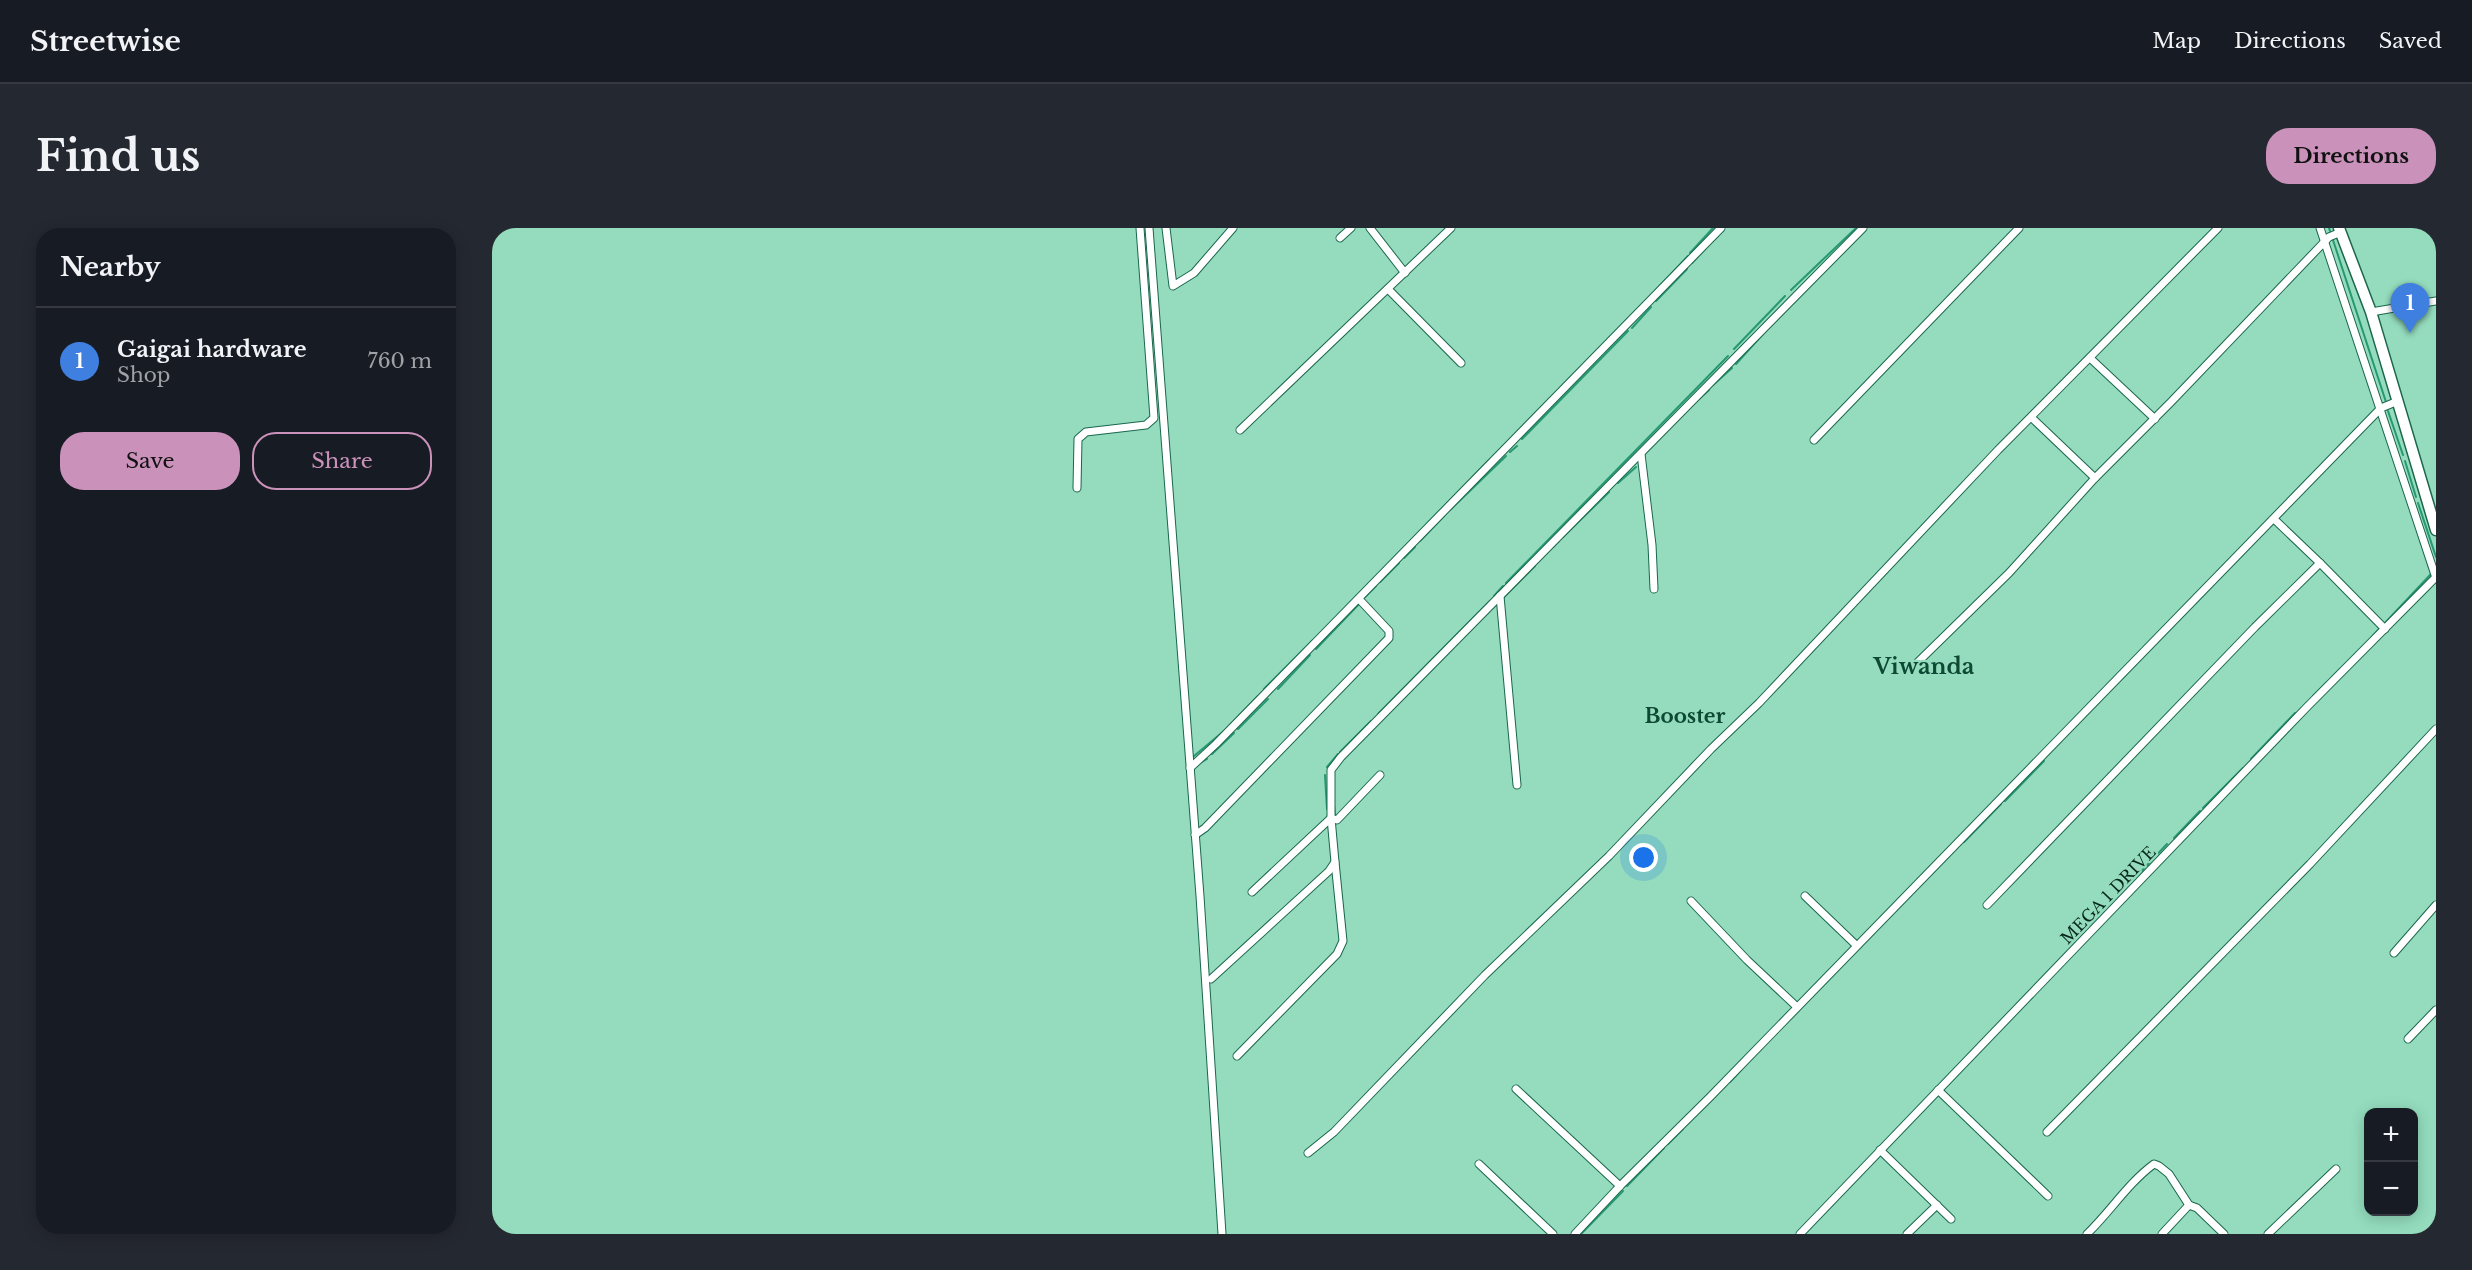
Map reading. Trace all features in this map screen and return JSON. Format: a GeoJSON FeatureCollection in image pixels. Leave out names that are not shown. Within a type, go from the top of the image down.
{"type":"FeatureCollection","features":[{"type":"Feature","properties":{"kind":"main road"},"geometry":{"type":"LineString","coordinates":[[2340,230],[2371,312],[2436,530]]}},
{"type":"Feature","properties":{"kind":"street"},"geometry":{"type":"LineString","coordinates":[[1077,488],[1078,439],[1082,435],[1086,432],[1146,425],[1154,418],[1140,228]]}},
{"type":"Feature","properties":{"kind":"street"},"geometry":{"type":"LineString","coordinates":[[1149,228],[1196,835],[1222,1234]]}},
{"type":"Feature","properties":{"kind":"street"},"geometry":{"type":"LineString","coordinates":[[1166,228],[1173,286],[1194,273],[1233,228]]}},
{"type":"Feature","properties":{"kind":"street"},"geometry":{"type":"LineString","coordinates":[[1340,238],[1351,228]]}},
{"type":"Feature","properties":{"kind":"street"},"geometry":{"type":"LineString","coordinates":[[1370,228],[1405,273]]}},
{"type":"Feature","properties":{"kind":"street"},"geometry":{"type":"LineString","coordinates":[[1240,430],[1451,228]]}},
{"type":"Feature","properties":{"kind":"street"},"geometry":{"type":"LineString","coordinates":[[1190,768],[1359,599],[1721,228]]}},
{"type":"Feature","properties":{"kind":"street"},"geometry":{"type":"LineString","coordinates":[[1237,1056],[1337,954],[1343,941],[1331,818],[1331,770],[1335,764],[1863,228]]}},
{"type":"Feature","properties":{"kind":"street"},"geometry":{"type":"LineString","coordinates":[[1814,440],[2019,228]]}},
{"type":"Feature","properties":{"kind":"street"},"geometry":{"type":"LineString","coordinates":[[1308,1153],[1334,1132],[1485,975],[1609,856],[1711,749],[1759,703],[1998,450],[2218,228]]}},
{"type":"Feature","properties":{"kind":"street"},"geometry":{"type":"LineString","coordinates":[[2320,228],[2436,577]]}},
{"type":"Feature","properties":{"kind":"street"},"geometry":{"type":"LineString","coordinates":[[1918,662],[2009,573],[2095,478],[2155,419],[2329,237],[2340,230]]}},
{"type":"Feature","properties":{"kind":"street"},"geometry":{"type":"LineString","coordinates":[[1388,289],[1461,363]]}},
{"type":"Feature","properties":{"kind":"street"},"geometry":{"type":"LineString","coordinates":[[2371,312],[2436,301]]}},
{"type":"Feature","properties":{"kind":"street"},"geometry":{"type":"LineString","coordinates":[[2090,358],[2155,419]]}},
{"type":"Feature","properties":{"kind":"street"},"geometry":{"type":"LineString","coordinates":[[1575,1234],[2381,408],[2398,401]]}},
{"type":"Feature","properties":{"kind":"street"},"geometry":{"type":"LineString","coordinates":[[2032,418],[2095,478]]}},
{"type":"Feature","properties":{"kind":"street"},"geometry":{"type":"LineString","coordinates":[[1641,454],[1652,545],[1654,589]]}},
{"type":"Feature","properties":{"kind":"street"},"geometry":{"type":"LineString","coordinates":[[2398,460],[2413,454]]}},
{"type":"Feature","properties":{"kind":"street"},"geometry":{"type":"LineString","coordinates":[[2412,501],[2426,496]]}},
{"type":"Feature","properties":{"kind":"street"},"geometry":{"type":"LineString","coordinates":[[2274,519],[2385,628]]}},
{"type":"Feature","properties":{"kind":"street"},"geometry":{"type":"LineString","coordinates":[[1987,905],[2255,627],[2320,563]]}},
{"type":"Feature","properties":{"kind":"street","name":"MEGA 1 DRIVE"},"geometry":{"type":"LineString","coordinates":[[1800,1234],[2436,577]]}},
{"type":"Feature","properties":{"kind":"street"},"geometry":{"type":"LineString","coordinates":[[1500,596],[1517,785]]}},
{"type":"Feature","properties":{"kind":"street"},"geometry":{"type":"LineString","coordinates":[[1196,835],[1206,828],[1389,638],[1389,631],[1359,599]]}},
{"type":"Feature","properties":{"kind":"street"},"geometry":{"type":"LineString","coordinates":[[2047,1132],[2310,864],[2436,729]]}},
{"type":"Feature","properties":{"kind":"street"},"geometry":{"type":"LineString","coordinates":[[1331,818],[1338,820],[1380,775]]}},
{"type":"Feature","properties":{"kind":"street"},"geometry":{"type":"LineString","coordinates":[[1252,892],[1331,818]]}},
{"type":"Feature","properties":{"kind":"street"},"geometry":{"type":"LineString","coordinates":[[1211,979],[1329,871],[1335,861]]}},
{"type":"Feature","properties":{"kind":"street"},"geometry":{"type":"LineString","coordinates":[[1805,896],[1856,945]]}},
{"type":"Feature","properties":{"kind":"street"},"geometry":{"type":"LineString","coordinates":[[1690,901],[1797,1007]]}},
{"type":"Feature","properties":{"kind":"street"},"geometry":{"type":"LineString","coordinates":[[2394,953],[2436,905]]}},
{"type":"Feature","properties":{"kind":"street"},"geometry":{"type":"LineString","coordinates":[[2408,1039],[2436,1010]]}},
{"type":"Feature","properties":{"kind":"street"},"geometry":{"type":"LineString","coordinates":[[1516,1089],[1620,1186]]}},
{"type":"Feature","properties":{"kind":"street"},"geometry":{"type":"LineString","coordinates":[[1938,1090],[2048,1196]]}},
{"type":"Feature","properties":{"kind":"street"},"geometry":{"type":"LineString","coordinates":[[1880,1150],[1951,1219]]}},
{"type":"Feature","properties":{"kind":"street"},"geometry":{"type":"LineString","coordinates":[[1479,1164],[1553,1234]]}},
{"type":"Feature","properties":{"kind":"street"},"geometry":{"type":"LineString","coordinates":[[2086,1234],[2107,1215],[2145,1170],[2154,1164],[2169,1174],[2189,1205],[2197,1208],[2224,1234]]}},
{"type":"Feature","properties":{"kind":"street"},"geometry":{"type":"LineString","coordinates":[[2268,1234],[2336,1169]]}},
{"type":"Feature","properties":{"kind":"street"},"geometry":{"type":"LineString","coordinates":[[1907,1234],[1937,1204]]}},
{"type":"Feature","properties":{"kind":"street"},"geometry":{"type":"LineString","coordinates":[[2162,1234],[2189,1205]]}},
{"type":"Feature","properties":{"kind":"waterway"},"geometry":{"type":"LineString","coordinates":[[1690,253],[1713,228]]}},
{"type":"Feature","properties":{"kind":"waterway"},"geometry":{"type":"LineString","coordinates":[[1791,290],[1856,228]]}},
{"type":"Feature","properties":{"kind":"waterway"},"geometry":{"type":"LineString","coordinates":[[2333,240],[2386,402]]}},
{"type":"Feature","properties":{"kind":"waterway"},"geometry":{"type":"LineString","coordinates":[[1692,263],[1706,248]]}},
{"type":"Feature","properties":{"kind":"waterway"},"geometry":{"type":"LineString","coordinates":[[1655,291],[1688,256]]}},
{"type":"Feature","properties":{"kind":"waterway"},"geometry":{"type":"LineString","coordinates":[[1656,301],[1687,269]]}},
{"type":"Feature","properties":{"kind":"waterway"},"geometry":{"type":"LineString","coordinates":[[1734,349],[1785,296]]}},
{"type":"Feature","properties":{"kind":"waterway"},"geometry":{"type":"LineString","coordinates":[[1632,328],[1651,307]]}},
{"type":"Feature","properties":{"kind":"waterway"},"geometry":{"type":"LineString","coordinates":[[1522,439],[1628,331]]}},
{"type":"Feature","properties":{"kind":"waterway"},"geometry":{"type":"LineString","coordinates":[[1736,364],[1763,334]]}},
{"type":"Feature","properties":{"kind":"waterway"},"geometry":{"type":"LineString","coordinates":[[1506,583],[1728,356]]}},
{"type":"Feature","properties":{"kind":"waterway"},"geometry":{"type":"LineString","coordinates":[[1713,385],[1732,368]]}},
{"type":"Feature","properties":{"kind":"waterway"},"geometry":{"type":"LineString","coordinates":[[1699,399],[1709,390]]}},
{"type":"Feature","properties":{"kind":"waterway"},"geometry":{"type":"LineString","coordinates":[[2388,411],[2403,455]]}},
{"type":"Feature","properties":{"kind":"waterway"},"geometry":{"type":"LineString","coordinates":[[1510,452],[1517,446]]}},
{"type":"Feature","properties":{"kind":"waterway"},"geometry":{"type":"LineString","coordinates":[[1450,510],[1506,456]]}},
{"type":"Feature","properties":{"kind":"waterway"},"geometry":{"type":"LineString","coordinates":[[1426,525],[1489,460]]}},
{"type":"Feature","properties":{"kind":"waterway"},"geometry":{"type":"LineString","coordinates":[[2405,461],[2416,497]]}},
{"type":"Feature","properties":{"kind":"waterway"},"geometry":{"type":"LineString","coordinates":[[1618,483],[1636,467]]}},
{"type":"Feature","properties":{"kind":"waterway"},"geometry":{"type":"LineString","coordinates":[[1563,537],[1609,492]]}},
{"type":"Feature","properties":{"kind":"waterway"},"geometry":{"type":"LineString","coordinates":[[2418,503],[2436,557]]}},
{"type":"Feature","properties":{"kind":"waterway"},"geometry":{"type":"LineString","coordinates":[[1420,541],[1444,516]]}},
{"type":"Feature","properties":{"kind":"waterway"},"geometry":{"type":"LineString","coordinates":[[1553,547],[1559,541]]}},
{"type":"Feature","properties":{"kind":"waterway"},"geometry":{"type":"LineString","coordinates":[[1404,558],[1415,547]]}},
{"type":"Feature","properties":{"kind":"waterway"},"geometry":{"type":"LineString","coordinates":[[1380,582],[1399,563]]}},
{"type":"Feature","properties":{"kind":"waterway"},"geometry":{"type":"LineString","coordinates":[[1503,598],[1535,566]]}},
{"type":"Feature","properties":{"kind":"waterway"},"geometry":{"type":"LineString","coordinates":[[2384,624],[2431,574]]}},
{"type":"Feature","properties":{"kind":"waterway"},"geometry":{"type":"LineString","coordinates":[[1365,597],[1376,586]]}},
{"type":"Feature","properties":{"kind":"waterway"},"geometry":{"type":"LineString","coordinates":[[1494,596],[1503,586]]}},
{"type":"Feature","properties":{"kind":"waterway"},"geometry":{"type":"LineString","coordinates":[[1378,714],[1490,601]]}},
{"type":"Feature","properties":{"kind":"waterway"},"geometry":{"type":"LineString","coordinates":[[1316,649],[1359,604]]}},
{"type":"Feature","properties":{"kind":"waterway"},"geometry":{"type":"LineString","coordinates":[[2371,638],[2379,629]]}},
{"type":"Feature","properties":{"kind":"waterway"},"geometry":{"type":"LineString","coordinates":[[1264,689],[1313,640]]}},
{"type":"Feature","properties":{"kind":"waterway"},"geometry":{"type":"LineString","coordinates":[[1360,742],[1451,650]]}},
{"type":"Feature","properties":{"kind":"waterway"},"geometry":{"type":"LineString","coordinates":[[1278,689],[1310,655]]}},
{"type":"Feature","properties":{"kind":"waterway"},"geometry":{"type":"LineString","coordinates":[[2332,677],[2340,669]]}},
{"type":"Feature","properties":{"kind":"waterway"},"geometry":{"type":"LineString","coordinates":[[2313,696],[2327,682]]}},
{"type":"Feature","properties":{"kind":"waterway"},"geometry":{"type":"LineString","coordinates":[[1228,727],[1258,696]]}},
{"type":"Feature","properties":{"kind":"waterway"},"geometry":{"type":"LineString","coordinates":[[1238,729],[1268,699]]}},
{"type":"Feature","properties":{"kind":"waterway"},"geometry":{"type":"LineString","coordinates":[[2251,759],[2295,713]]}},
{"type":"Feature","properties":{"kind":"waterway"},"geometry":{"type":"LineString","coordinates":[[1340,752],[1371,721]]}},
{"type":"Feature","properties":{"kind":"waterway"},"geometry":{"type":"LineString","coordinates":[[1194,756],[1224,731]]}},
{"type":"Feature","properties":{"kind":"waterway"},"geometry":{"type":"LineString","coordinates":[[1212,754],[1234,733]]}},
{"type":"Feature","properties":{"kind":"waterway"},"geometry":{"type":"LineString","coordinates":[[1327,767],[1338,754]]}},
{"type":"Feature","properties":{"kind":"waterway"},"geometry":{"type":"LineString","coordinates":[[1200,763],[1207,759]]}},
{"type":"Feature","properties":{"kind":"waterway"},"geometry":{"type":"LineString","coordinates":[[2005,801],[2044,761]]}},
{"type":"Feature","properties":{"kind":"waterway"},"geometry":{"type":"LineString","coordinates":[[2203,808],[2243,768]]}},
{"type":"Feature","properties":{"kind":"waterway"},"geometry":{"type":"LineString","coordinates":[[1325,775],[1327,809]]}},
{"type":"Feature","properties":{"kind":"waterway"},"geometry":{"type":"LineString","coordinates":[[1334,804],[1335,816]]}},
{"type":"Feature","properties":{"kind":"waterway"},"geometry":{"type":"LineString","coordinates":[[1964,842],[2001,804]]}},
{"type":"Feature","properties":{"kind":"waterway"},"geometry":{"type":"LineString","coordinates":[[2174,838],[2200,811]]}},
{"type":"Feature","properties":{"kind":"waterway"},"geometry":{"type":"LineString","coordinates":[[2136,877],[2167,844]]}},
{"type":"Feature","properties":{"kind":"waterway"},"geometry":{"type":"LineString","coordinates":[[1730,1082],[1742,1069]]}},
{"type":"Feature","properties":{"kind":"waterway"},"geometry":{"type":"LineString","coordinates":[[1687,1124],[1691,1120]]}},
{"type":"Feature","properties":{"kind":"waterway"},"geometry":{"type":"LineString","coordinates":[[1668,1144],[1683,1129]]}},
{"type":"Feature","properties":{"kind":"waterway"},"geometry":{"type":"LineString","coordinates":[[1627,1186],[1664,1148]]}},
{"type":"Feature","properties":{"kind":"waterway"},"geometry":{"type":"LineString","coordinates":[[1581,1234],[1623,1191]]}},
{"type":"Feature","properties":{"kind":"place","name":"Gaigai hardware"},"geometry":{"type":"Point","coordinates":[2410,333]}},
{"type":"Feature","properties":{"kind":"district","name":"Viwanda"},"geometry":{"type":"Point","coordinates":[1924,666]}},
{"type":"Feature","properties":{"kind":"district","name":"Booster"},"geometry":{"type":"Point","coordinates":[1685,716]}}]}
